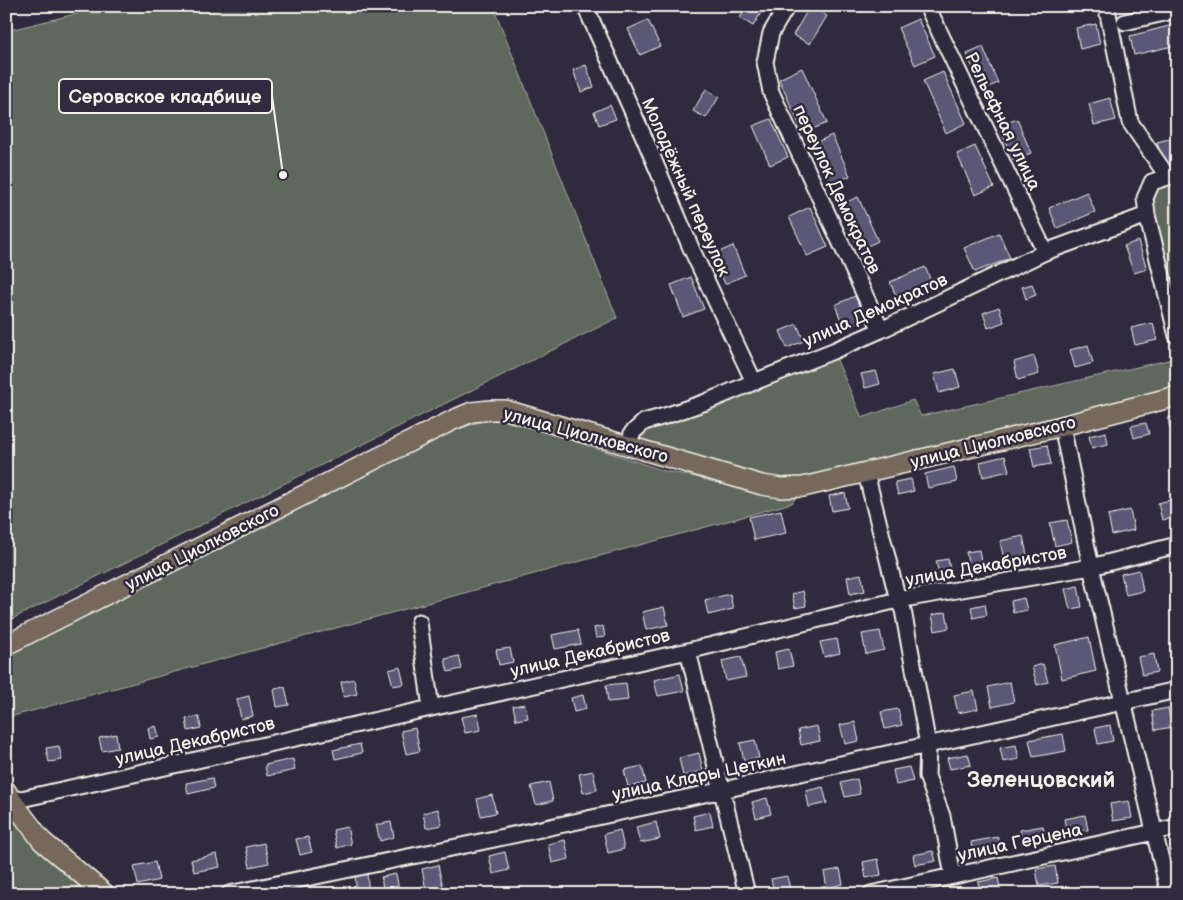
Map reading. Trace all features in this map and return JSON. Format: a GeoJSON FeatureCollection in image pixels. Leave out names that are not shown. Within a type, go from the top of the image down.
{"type":"FeatureCollection","features":[{"type":"Feature","properties":{"kind":"main road","name":"улица Циолковского"},"geometry":{"type":"LineString","coordinates":[[6,645],[472,412],[506,410],[762,485],[781,488],[803,487],[866,473],[1177,396]]}},
{"type":"Feature","properties":{"kind":"main road"},"geometry":{"type":"LineString","coordinates":[[9,796],[42,841],[105,894]]}},
{"type":"Feature","properties":{"kind":"street","name":"Молодёжный переулок"},"geometry":{"type":"LineString","coordinates":[[585,6],[691,248],[754,382]]}},
{"type":"Feature","properties":{"kind":"street","name":"переулок Демократов"},"geometry":{"type":"LineString","coordinates":[[787,6],[771,34],[765,62],[771,92],[882,330]]}},
{"type":"Feature","properties":{"kind":"street","name":"Рельефная улица"},"geometry":{"type":"LineString","coordinates":[[927,6],[1045,252]]}},
{"type":"Feature","properties":{"kind":"street"},"geometry":{"type":"LineString","coordinates":[[1107,9],[1130,122],[1172,175],[1152,182],[1145,198],[1147,215],[1177,336]]}},
{"type":"Feature","properties":{"kind":"street"},"geometry":{"type":"LineString","coordinates":[[1125,22],[1177,10]]}},
{"type":"Feature","properties":{"kind":"street","name":"улица Демократов"},"geometry":{"type":"LineString","coordinates":[[629,446],[632,433],[644,422],[706,402],[834,351],[1045,252],[1147,215]]}},
{"type":"Feature","properties":{"kind":"street"},"geometry":{"type":"LineString","coordinates":[[1062,426],[1091,567],[1167,885]]}},
{"type":"Feature","properties":{"kind":"street"},"geometry":{"type":"LineString","coordinates":[[866,473],[898,600],[903,610],[928,746],[927,776],[942,816],[953,876]]}},
{"type":"Feature","properties":{"kind":"street","name":"улица Декабристов"},"geometry":{"type":"LineString","coordinates":[[9,796],[431,708],[688,651],[898,600],[1091,567],[1177,545]]}},
{"type":"Feature","properties":{"kind":"street"},"geometry":{"type":"LineString","coordinates":[[419,622],[431,708]]}},
{"type":"Feature","properties":{"kind":"street"},"geometry":{"type":"LineString","coordinates":[[688,651],[747,894]]}},
{"type":"Feature","properties":{"kind":"street","name":"улица Клары Цеткин"},"geometry":{"type":"LineString","coordinates":[[229,894],[928,746],[1177,690]]}},
{"type":"Feature","properties":{"kind":"street","name":"улица Герцена"},"geometry":{"type":"LineString","coordinates":[[871,894],[1177,827]]}},
{"type":"Feature","properties":{"kind":"green space"},"geometry":{"type":"Polygon","coordinates":[[[108,6],[493,6],[617,318],[6,622],[6,31],[108,6]]]}},
{"type":"Feature","properties":{"kind":"green space"},"geometry":{"type":"Polygon","coordinates":[[[1177,182],[1177,308],[1149,197],[1156,187],[1177,182]]]}},
{"type":"Feature","properties":{"kind":"green space"},"geometry":{"type":"Polygon","coordinates":[[[833,351],[862,418],[913,400],[921,416],[1177,358],[1177,396],[803,487],[629,446],[632,433],[833,351]]]}},
{"type":"Feature","properties":{"kind":"green space"},"geometry":{"type":"Polygon","coordinates":[[[497,416],[665,471],[796,497],[792,503],[739,518],[6,718],[6,654],[447,433],[497,416]]]}},
{"type":"Feature","properties":{"kind":"green space"},"geometry":{"type":"Polygon","coordinates":[[[6,791],[105,894],[6,894],[6,791]]]}},
{"type":"Feature","properties":{"kind":"building"},"geometry":{"type":"Polygon","coordinates":[[[747,6],[753,10],[755,6],[764,8],[753,26],[740,18],[747,6]]]}},
{"type":"Feature","properties":{"kind":"building"},"geometry":{"type":"Polygon","coordinates":[[[810,6],[827,16],[810,44],[793,35],[810,6]]]}},
{"type":"Feature","properties":{"kind":"building"},"geometry":{"type":"Polygon","coordinates":[[[918,19],[935,56],[915,65],[898,28],[918,19]]]}},
{"type":"Feature","properties":{"kind":"building"},"geometry":{"type":"Polygon","coordinates":[[[648,20],[660,46],[640,55],[628,29],[648,20]]]}},
{"type":"Feature","properties":{"kind":"building"},"geometry":{"type":"Polygon","coordinates":[[[1096,24],[1100,44],[1080,49],[1076,28],[1096,24]]]}},
{"type":"Feature","properties":{"kind":"building"},"geometry":{"type":"Polygon","coordinates":[[[1177,24],[1177,45],[1134,55],[1130,36],[1177,24]]]}},
{"type":"Feature","properties":{"kind":"building"},"geometry":{"type":"Polygon","coordinates":[[[983,47],[998,83],[982,90],[967,54],[983,47]]]}},
{"type":"Feature","properties":{"kind":"building"},"geometry":{"type":"Polygon","coordinates":[[[586,65],[594,87],[581,92],[573,70],[586,65]]]}},
{"type":"Feature","properties":{"kind":"building"},"geometry":{"type":"Polygon","coordinates":[[[802,68],[827,123],[803,133],[779,79],[802,68]]]}},
{"type":"Feature","properties":{"kind":"building"},"geometry":{"type":"Polygon","coordinates":[[[943,72],[966,123],[946,133],[923,81],[943,72]]]}},
{"type":"Feature","properties":{"kind":"building"},"geometry":{"type":"Polygon","coordinates":[[[706,89],[719,97],[706,118],[693,111],[706,89]]]}},
{"type":"Feature","properties":{"kind":"building"},"geometry":{"type":"Polygon","coordinates":[[[1110,98],[1116,120],[1094,125],[1089,104],[1110,98]]]}},
{"type":"Feature","properties":{"kind":"building"},"geometry":{"type":"Polygon","coordinates":[[[610,105],[616,119],[599,125],[594,112],[610,105]]]}},
{"type":"Feature","properties":{"kind":"building"},"geometry":{"type":"Polygon","coordinates":[[[771,119],[788,157],[770,165],[753,126],[771,119]]]}},
{"type":"Feature","properties":{"kind":"building"},"geometry":{"type":"Polygon","coordinates":[[[1017,119],[1031,153],[1013,160],[999,126],[1017,119]]]}},
{"type":"Feature","properties":{"kind":"building"},"geometry":{"type":"Polygon","coordinates":[[[832,135],[850,176],[831,184],[813,144],[832,135]]]}},
{"type":"Feature","properties":{"kind":"building"},"geometry":{"type":"Polygon","coordinates":[[[1177,137],[1177,166],[1164,169],[1157,142],[1177,137]]]}},
{"type":"Feature","properties":{"kind":"building"},"geometry":{"type":"Polygon","coordinates":[[[975,146],[994,187],[975,195],[957,154],[975,146]]]}},
{"type":"Feature","properties":{"kind":"building"},"geometry":{"type":"Polygon","coordinates":[[[1087,192],[1095,212],[1057,228],[1049,208],[1087,192]]]}},
{"type":"Feature","properties":{"kind":"building"},"geometry":{"type":"Polygon","coordinates":[[[858,197],[878,241],[859,250],[839,205],[858,197]]]}},
{"type":"Feature","properties":{"kind":"building"},"geometry":{"type":"Polygon","coordinates":[[[810,207],[828,247],[807,256],[789,217],[810,207]]]}},
{"type":"Feature","properties":{"kind":"building"},"geometry":{"type":"Polygon","coordinates":[[[999,233],[1010,258],[975,272],[964,248],[999,233]]]}},
{"type":"Feature","properties":{"kind":"building"},"geometry":{"type":"Polygon","coordinates":[[[1138,241],[1147,269],[1134,273],[1124,246],[1138,241]]]}},
{"type":"Feature","properties":{"kind":"building"},"geometry":{"type":"Polygon","coordinates":[[[733,246],[745,275],[725,284],[712,255],[733,246]]]}},
{"type":"Feature","properties":{"kind":"building"},"geometry":{"type":"Polygon","coordinates":[[[925,267],[934,288],[899,303],[890,282],[925,267]]]}},
{"type":"Feature","properties":{"kind":"building"},"geometry":{"type":"Polygon","coordinates":[[[691,277],[704,309],[683,317],[671,285],[691,277]]]}},
{"type":"Feature","properties":{"kind":"building"},"geometry":{"type":"Polygon","coordinates":[[[1032,284],[1036,295],[1026,299],[1022,287],[1032,284]]]}},
{"type":"Feature","properties":{"kind":"building"},"geometry":{"type":"Polygon","coordinates":[[[855,296],[865,319],[844,328],[835,305],[855,296]]]}},
{"type":"Feature","properties":{"kind":"building"},"geometry":{"type":"Polygon","coordinates":[[[999,307],[1004,322],[988,328],[983,313],[999,307]]]}},
{"type":"Feature","properties":{"kind":"building"},"geometry":{"type":"Polygon","coordinates":[[[1153,323],[1157,340],[1135,345],[1131,328],[1153,323]]]}},
{"type":"Feature","properties":{"kind":"building"},"geometry":{"type":"Polygon","coordinates":[[[797,324],[804,341],[787,348],[780,331],[797,324]]]}},
{"type":"Feature","properties":{"kind":"building"},"geometry":{"type":"Polygon","coordinates":[[[1088,345],[1093,363],[1075,368],[1070,350],[1088,345]]]}},
{"type":"Feature","properties":{"kind":"building"},"geometry":{"type":"Polygon","coordinates":[[[1034,356],[1039,374],[1018,380],[1014,362],[1034,356]]]}},
{"type":"Feature","properties":{"kind":"building"},"geometry":{"type":"Polygon","coordinates":[[[955,369],[960,387],[939,393],[934,374],[955,369]]]}},
{"type":"Feature","properties":{"kind":"building"},"geometry":{"type":"Polygon","coordinates":[[[876,371],[880,384],[865,388],[861,374],[876,371]]]}},
{"type":"Feature","properties":{"kind":"building"},"geometry":{"type":"Polygon","coordinates":[[[1177,416],[1177,428],[1170,429],[1168,418],[1177,416]]]}},
{"type":"Feature","properties":{"kind":"building"},"geometry":{"type":"Polygon","coordinates":[[[1146,423],[1149,434],[1134,438],[1131,426],[1146,423]]]}},
{"type":"Feature","properties":{"kind":"building"},"geometry":{"type":"Polygon","coordinates":[[[1106,432],[1108,444],[1092,448],[1089,436],[1106,432]]]}},
{"type":"Feature","properties":{"kind":"building"},"geometry":{"type":"Polygon","coordinates":[[[1047,445],[1051,464],[1034,467],[1030,448],[1047,445]]]}},
{"type":"Feature","properties":{"kind":"building"},"geometry":{"type":"Polygon","coordinates":[[[1005,456],[1009,471],[983,477],[980,462],[1005,456]]]}},
{"type":"Feature","properties":{"kind":"building"},"geometry":{"type":"Polygon","coordinates":[[[954,467],[957,482],[928,488],[925,474],[954,467]]]}},
{"type":"Feature","properties":{"kind":"building"},"geometry":{"type":"Polygon","coordinates":[[[911,479],[914,491],[898,495],[895,482],[911,479]]]}},
{"type":"Feature","properties":{"kind":"building"},"geometry":{"type":"Polygon","coordinates":[[[845,493],[848,508],[832,511],[829,496],[845,493]]]}},
{"type":"Feature","properties":{"kind":"building"},"geometry":{"type":"Polygon","coordinates":[[[1174,499],[1177,517],[1162,520],[1158,503],[1174,499]]]}},
{"type":"Feature","properties":{"kind":"building"},"geometry":{"type":"Polygon","coordinates":[[[781,510],[786,533],[754,540],[749,517],[781,510]]]}},
{"type":"Feature","properties":{"kind":"building"},"geometry":{"type":"Polygon","coordinates":[[[1130,510],[1134,530],[1112,535],[1108,515],[1130,510]]]}},
{"type":"Feature","properties":{"kind":"building"},"geometry":{"type":"Polygon","coordinates":[[[1067,520],[1072,542],[1055,546],[1050,523],[1067,520]]]}},
{"type":"Feature","properties":{"kind":"building"},"geometry":{"type":"Polygon","coordinates":[[[1023,536],[1027,555],[1004,560],[1000,541],[1023,536]]]}},
{"type":"Feature","properties":{"kind":"building"},"geometry":{"type":"Polygon","coordinates":[[[979,550],[982,566],[969,568],[966,552],[979,550]]]}},
{"type":"Feature","properties":{"kind":"building"},"geometry":{"type":"Polygon","coordinates":[[[948,559],[951,575],[940,578],[936,561],[948,559]]]}},
{"type":"Feature","properties":{"kind":"building"},"geometry":{"type":"Polygon","coordinates":[[[1139,570],[1143,591],[1126,595],[1121,574],[1139,570]]]}},
{"type":"Feature","properties":{"kind":"building"},"geometry":{"type":"Polygon","coordinates":[[[861,574],[865,591],[850,594],[847,577],[861,574]]]}},
{"type":"Feature","properties":{"kind":"building"},"geometry":{"type":"Polygon","coordinates":[[[1078,586],[1082,607],[1070,609],[1065,589],[1078,586]]]}},
{"type":"Feature","properties":{"kind":"building"},"geometry":{"type":"Polygon","coordinates":[[[803,591],[806,606],[795,608],[792,594],[803,591]]]}},
{"type":"Feature","properties":{"kind":"building"},"geometry":{"type":"Polygon","coordinates":[[[730,594],[733,609],[708,615],[705,600],[730,594]]]}},
{"type":"Feature","properties":{"kind":"building"},"geometry":{"type":"Polygon","coordinates":[[[1024,598],[1027,610],[1013,613],[1011,601],[1024,598]]]}},
{"type":"Feature","properties":{"kind":"building"},"geometry":{"type":"Polygon","coordinates":[[[985,604],[987,615],[973,618],[971,607],[985,604]]]}},
{"type":"Feature","properties":{"kind":"building"},"geometry":{"type":"Polygon","coordinates":[[[664,607],[668,625],[646,630],[642,612],[664,607]]]}},
{"type":"Feature","properties":{"kind":"building"},"geometry":{"type":"Polygon","coordinates":[[[946,612],[949,628],[935,631],[932,615],[946,612]]]}},
{"type":"Feature","properties":{"kind":"building"},"geometry":{"type":"Polygon","coordinates":[[[603,626],[605,637],[596,638],[594,628],[603,626]]]}},
{"type":"Feature","properties":{"kind":"building"},"geometry":{"type":"Polygon","coordinates":[[[578,630],[581,644],[555,649],[552,635],[578,630]]]}},
{"type":"Feature","properties":{"kind":"building"},"geometry":{"type":"Polygon","coordinates":[[[880,631],[884,650],[866,654],[862,634],[880,631]]]}},
{"type":"Feature","properties":{"kind":"building"},"geometry":{"type":"Polygon","coordinates":[[[1089,637],[1096,671],[1062,679],[1055,645],[1089,637]]]}},
{"type":"Feature","properties":{"kind":"building"},"geometry":{"type":"Polygon","coordinates":[[[837,639],[840,653],[824,657],[820,642],[837,639]]]}},
{"type":"Feature","properties":{"kind":"building"},"geometry":{"type":"Polygon","coordinates":[[[510,648],[513,662],[499,665],[496,650],[510,648]]]}},
{"type":"Feature","properties":{"kind":"building"},"geometry":{"type":"Polygon","coordinates":[[[789,649],[793,666],[778,669],[775,652],[789,649]]]}},
{"type":"Feature","properties":{"kind":"building"},"geometry":{"type":"Polygon","coordinates":[[[1154,654],[1157,672],[1142,675],[1138,657],[1154,654]]]}},
{"type":"Feature","properties":{"kind":"building"},"geometry":{"type":"Polygon","coordinates":[[[459,656],[462,669],[448,672],[445,659],[459,656]]]}},
{"type":"Feature","properties":{"kind":"building"},"geometry":{"type":"Polygon","coordinates":[[[741,657],[746,677],[726,681],[722,661],[741,657]]]}},
{"type":"Feature","properties":{"kind":"building"},"geometry":{"type":"Polygon","coordinates":[[[1043,664],[1048,682],[1037,685],[1032,667],[1043,664]]]}},
{"type":"Feature","properties":{"kind":"building"},"geometry":{"type":"Polygon","coordinates":[[[400,667],[404,684],[393,686],[389,670],[400,667]]]}},
{"type":"Feature","properties":{"kind":"building"},"geometry":{"type":"Polygon","coordinates":[[[680,674],[684,691],[658,696],[654,680],[680,674]]]}},
{"type":"Feature","properties":{"kind":"building"},"geometry":{"type":"Polygon","coordinates":[[[354,679],[357,694],[344,697],[341,682],[354,679]]]}},
{"type":"Feature","properties":{"kind":"building"},"geometry":{"type":"Polygon","coordinates":[[[1010,682],[1014,702],[992,707],[988,687],[1010,682]]]}},
{"type":"Feature","properties":{"kind":"building"},"geometry":{"type":"Polygon","coordinates":[[[626,683],[628,700],[608,702],[606,685],[626,683]]]}},
{"type":"Feature","properties":{"kind":"building"},"geometry":{"type":"Polygon","coordinates":[[[285,687],[289,705],[277,707],[274,689],[285,687]]]}},
{"type":"Feature","properties":{"kind":"building"},"geometry":{"type":"Polygon","coordinates":[[[974,691],[978,709],[958,713],[954,695],[974,691]]]}},
{"type":"Feature","properties":{"kind":"building"},"geometry":{"type":"Polygon","coordinates":[[[583,695],[586,709],[574,712],[571,698],[583,695]]]}},
{"type":"Feature","properties":{"kind":"building"},"geometry":{"type":"Polygon","coordinates":[[[249,696],[253,716],[241,719],[237,699],[249,696]]]}},
{"type":"Feature","properties":{"kind":"building"},"geometry":{"type":"Polygon","coordinates":[[[525,704],[528,718],[516,720],[513,706],[525,704]]]}},
{"type":"Feature","properties":{"kind":"building"},"geometry":{"type":"Polygon","coordinates":[[[1168,708],[1172,727],[1155,730],[1152,711],[1168,708]]]}},
{"type":"Feature","properties":{"kind":"building"},"geometry":{"type":"Polygon","coordinates":[[[898,709],[902,725],[885,729],[881,712],[898,709]]]}},
{"type":"Feature","properties":{"kind":"building"},"geometry":{"type":"Polygon","coordinates":[[[478,714],[481,730],[465,733],[461,717],[478,714]]]}},
{"type":"Feature","properties":{"kind":"building"},"geometry":{"type":"Polygon","coordinates":[[[199,717],[201,728],[188,731],[186,719],[199,717]]]}},
{"type":"Feature","properties":{"kind":"building"},"geometry":{"type":"Polygon","coordinates":[[[855,722],[859,741],[845,744],[840,725],[855,722]]]}},
{"type":"Feature","properties":{"kind":"building"},"geometry":{"type":"Polygon","coordinates":[[[1110,725],[1113,741],[1098,744],[1095,728],[1110,725]]]}},
{"type":"Feature","properties":{"kind":"building"},"geometry":{"type":"Polygon","coordinates":[[[156,726],[159,737],[150,739],[148,728],[156,726]]]}},
{"type":"Feature","properties":{"kind":"building"},"geometry":{"type":"Polygon","coordinates":[[[817,726],[820,741],[801,745],[798,730],[817,726]]]}},
{"type":"Feature","properties":{"kind":"building"},"geometry":{"type":"Polygon","coordinates":[[[415,728],[420,751],[406,754],[401,731],[415,728]]]}},
{"type":"Feature","properties":{"kind":"building"},"geometry":{"type":"Polygon","coordinates":[[[116,734],[118,748],[102,751],[99,738],[116,734]]]}},
{"type":"Feature","properties":{"kind":"building"},"geometry":{"type":"Polygon","coordinates":[[[1063,734],[1066,751],[1033,757],[1029,740],[1063,734]]]}},
{"type":"Feature","properties":{"kind":"building"},"geometry":{"type":"Polygon","coordinates":[[[755,740],[759,758],[744,761],[740,743],[755,740]]]}},
{"type":"Feature","properties":{"kind":"building"},"geometry":{"type":"Polygon","coordinates":[[[360,744],[362,753],[335,759],[333,750],[360,744]]]}},
{"type":"Feature","properties":{"kind":"building"},"geometry":{"type":"Polygon","coordinates":[[[1016,745],[1019,759],[1003,762],[1000,748],[1016,745]]]}},
{"type":"Feature","properties":{"kind":"building"},"geometry":{"type":"Polygon","coordinates":[[[59,746],[62,760],[49,762],[46,748],[59,746]]]}},
{"type":"Feature","properties":{"kind":"building"},"geometry":{"type":"Polygon","coordinates":[[[699,753],[703,771],[683,776],[679,758],[699,753]]]}},
{"type":"Feature","properties":{"kind":"building"},"geometry":{"type":"Polygon","coordinates":[[[968,754],[971,765],[950,769],[947,758],[968,754]]]}},
{"type":"Feature","properties":{"kind":"building"},"geometry":{"type":"Polygon","coordinates":[[[293,759],[295,770],[267,776],[265,765],[293,759]]]}},
{"type":"Feature","properties":{"kind":"building"},"geometry":{"type":"Polygon","coordinates":[[[642,766],[646,783],[628,787],[624,770],[642,766]]]}},
{"type":"Feature","properties":{"kind":"building"},"geometry":{"type":"Polygon","coordinates":[[[909,767],[913,781],[896,785],[893,770],[909,767]]]}},
{"type":"Feature","properties":{"kind":"building"},"geometry":{"type":"Polygon","coordinates":[[[593,771],[597,790],[583,793],[579,774],[593,771]]]}},
{"type":"Feature","properties":{"kind":"building"},"geometry":{"type":"Polygon","coordinates":[[[212,778],[214,788],[188,794],[186,783],[212,778]]]}},
{"type":"Feature","properties":{"kind":"building"},"geometry":{"type":"Polygon","coordinates":[[[857,779],[860,794],[845,797],[841,783],[857,779]]]}},
{"type":"Feature","properties":{"kind":"building"},"geometry":{"type":"Polygon","coordinates":[[[549,782],[553,801],[536,805],[531,786],[549,782]]]}},
{"type":"Feature","properties":{"kind":"building"},"geometry":{"type":"Polygon","coordinates":[[[823,787],[827,803],[809,807],[806,791],[823,787]]]}},
{"type":"Feature","properties":{"kind":"building"},"geometry":{"type":"Polygon","coordinates":[[[492,795],[496,813],[481,816],[477,799],[492,795]]]}},
{"type":"Feature","properties":{"kind":"building"},"geometry":{"type":"Polygon","coordinates":[[[1177,796],[1177,811],[1175,812],[1172,797],[1177,796]]]}},
{"type":"Feature","properties":{"kind":"building"},"geometry":{"type":"Polygon","coordinates":[[[767,798],[771,814],[756,818],[752,802],[767,798]]]}},
{"type":"Feature","properties":{"kind":"building"},"geometry":{"type":"Polygon","coordinates":[[[1129,801],[1132,818],[1113,821],[1110,804],[1129,801]]]}},
{"type":"Feature","properties":{"kind":"building"},"geometry":{"type":"Polygon","coordinates":[[[438,809],[442,825],[426,828],[423,813],[438,809]]]}},
{"type":"Feature","properties":{"kind":"building"},"geometry":{"type":"Polygon","coordinates":[[[710,812],[713,826],[696,830],[693,816],[710,812]]]}},
{"type":"Feature","properties":{"kind":"building"},"geometry":{"type":"Polygon","coordinates":[[[1085,815],[1088,830],[1067,834],[1064,819],[1085,815]]]}},
{"type":"Feature","properties":{"kind":"building"},"geometry":{"type":"Polygon","coordinates":[[[391,822],[394,837],[380,841],[376,825],[391,822]]]}},
{"type":"Feature","properties":{"kind":"building"},"geometry":{"type":"Polygon","coordinates":[[[656,822],[660,839],[640,843],[636,827],[656,822]]]}},
{"type":"Feature","properties":{"kind":"building"},"geometry":{"type":"Polygon","coordinates":[[[1043,826],[1045,840],[1022,844],[1020,830],[1043,826]]]}},
{"type":"Feature","properties":{"kind":"building"},"geometry":{"type":"Polygon","coordinates":[[[347,827],[351,844],[337,848],[333,830],[347,827]]]}},
{"type":"Feature","properties":{"kind":"building"},"geometry":{"type":"Polygon","coordinates":[[[620,830],[624,849],[608,853],[604,834],[620,830]]]}},
{"type":"Feature","properties":{"kind":"building"},"geometry":{"type":"Polygon","coordinates":[[[308,837],[312,852],[300,855],[296,839],[308,837]]]}},
{"type":"Feature","properties":{"kind":"building"},"geometry":{"type":"Polygon","coordinates":[[[998,837],[1000,849],[973,854],[971,842],[998,837]]]}},
{"type":"Feature","properties":{"kind":"building"},"geometry":{"type":"Polygon","coordinates":[[[565,840],[569,859],[552,863],[548,844],[565,840]]]}},
{"type":"Feature","properties":{"kind":"building"},"geometry":{"type":"Polygon","coordinates":[[[264,843],[269,863],[250,867],[246,847],[264,843]]]}},
{"type":"Feature","properties":{"kind":"building"},"geometry":{"type":"Polygon","coordinates":[[[933,851],[936,861],[915,865],[913,855],[933,851]]]}},
{"type":"Feature","properties":{"kind":"building"},"geometry":{"type":"Polygon","coordinates":[[[505,852],[509,870],[493,874],[489,856],[505,852]]]}},
{"type":"Feature","properties":{"kind":"building"},"geometry":{"type":"Polygon","coordinates":[[[217,854],[220,867],[194,872],[191,860],[217,854]]]}},
{"type":"Feature","properties":{"kind":"building"},"geometry":{"type":"Polygon","coordinates":[[[878,859],[881,875],[866,878],[863,862],[878,859]]]}},
{"type":"Feature","properties":{"kind":"building"},"geometry":{"type":"Polygon","coordinates":[[[155,862],[159,880],[138,885],[134,866],[155,862]]]}},
{"type":"Feature","properties":{"kind":"building"},"geometry":{"type":"Polygon","coordinates":[[[438,865],[443,887],[426,890],[422,869],[438,865]]]}},
{"type":"Feature","properties":{"kind":"building"},"geometry":{"type":"Polygon","coordinates":[[[1055,866],[1058,883],[1039,886],[1036,869],[1055,866]]]}},
{"type":"Feature","properties":{"kind":"building"},"geometry":{"type":"Polygon","coordinates":[[[840,869],[843,884],[827,888],[824,872],[840,869]]]}},
{"type":"Feature","properties":{"kind":"building"},"geometry":{"type":"Polygon","coordinates":[[[367,874],[369,894],[357,894],[355,876],[367,874]]]}},
{"type":"Feature","properties":{"kind":"building"},"geometry":{"type":"Polygon","coordinates":[[[396,874],[399,890],[384,894],[381,877],[396,874]]]}},
{"type":"Feature","properties":{"kind":"building"},"geometry":{"type":"Polygon","coordinates":[[[787,876],[790,889],[774,892],[771,879],[787,876]]]}},
{"type":"Feature","properties":{"kind":"building"},"geometry":{"type":"Polygon","coordinates":[[[998,878],[1001,893],[981,894],[978,882],[998,878]]]}},
{"type":"Feature","properties":{"kind":"building"},"geometry":{"type":"Polygon","coordinates":[[[729,889],[730,894],[712,894],[712,892],[729,889]]]}},
{"type":"Feature","properties":{"kind":"place","name":"Серовское кладбище"},"geometry":{"type":"Point","coordinates":[283,175]}},
{"type":"Feature","properties":{"kind":"district","name":"Зеленцовский"},"geometry":{"type":"Point","coordinates":[1041,779]}}]}
